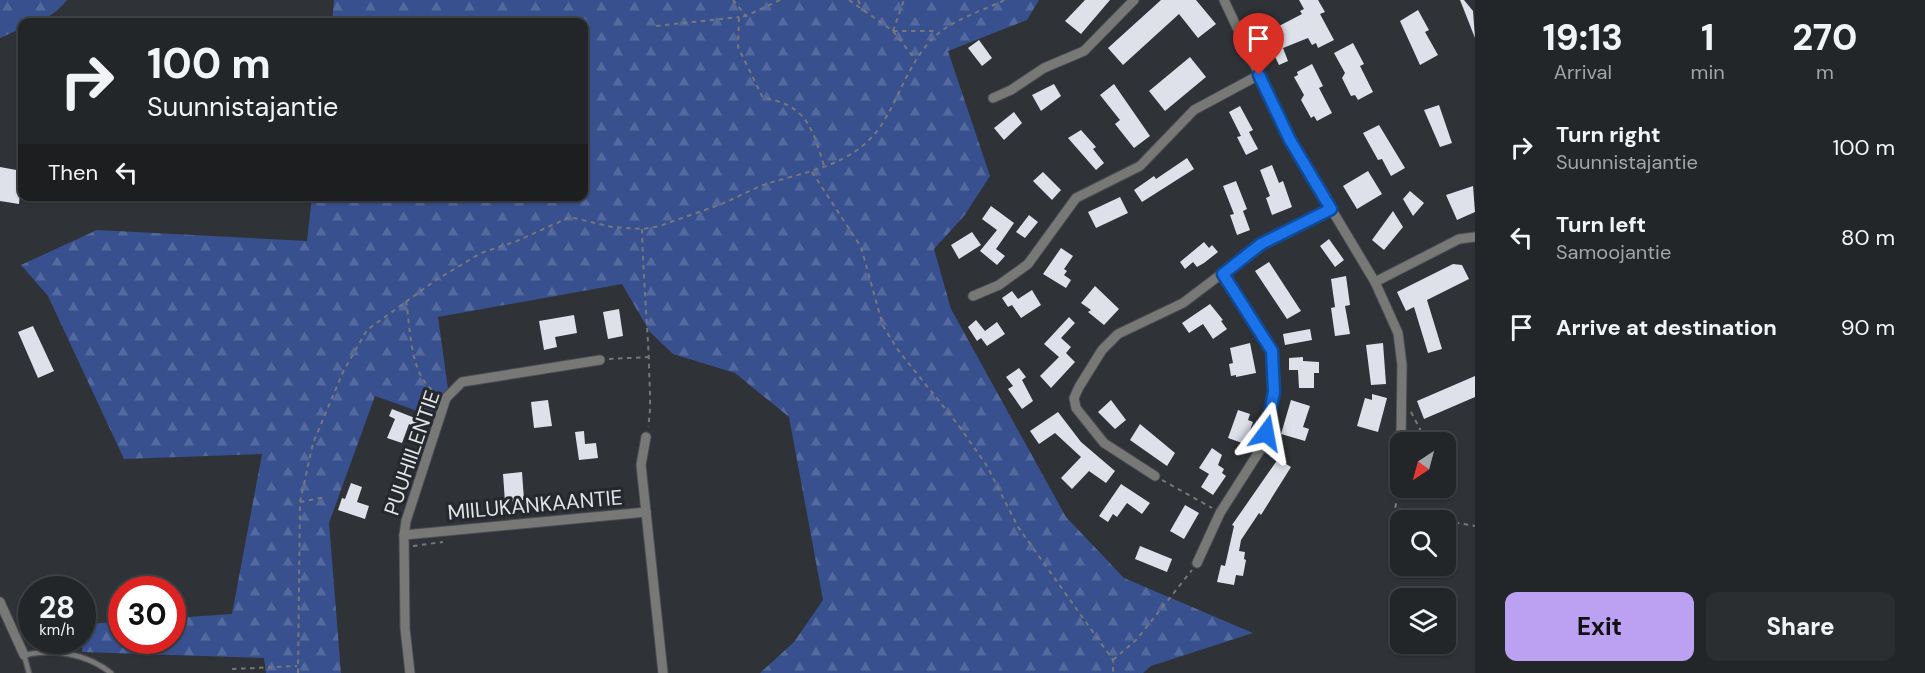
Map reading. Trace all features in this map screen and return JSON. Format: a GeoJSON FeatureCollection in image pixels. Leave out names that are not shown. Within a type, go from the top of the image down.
{"type":"FeatureCollection","features":[{"type":"Feature","properties":{"kind":"street"},"geometry":{"type":"LineString","coordinates":[[993,98],[1011,90],[1044,68],[1084,51],[1134,0]]}},
{"type":"Feature","properties":{"kind":"street"},"geometry":{"type":"LineString","coordinates":[[1224,0],[1290,140],[1375,282],[1398,333],[1403,398],[1401,432]]}},
{"type":"Feature","properties":{"kind":"street"},"geometry":{"type":"LineString","coordinates":[[973,297],[999,285],[1028,264],[1076,198],[1140,166],[1194,110],[1259,75]]}},
{"type":"Feature","properties":{"kind":"street"},"geometry":{"type":"LineString","coordinates":[[1155,476],[1104,443],[1080,416],[1074,398],[1111,339],[1183,303],[1261,244],[1331,209]]}},
{"type":"Feature","properties":{"kind":"street"},"geometry":{"type":"LineString","coordinates":[[1375,282],[1459,239],[1475,237]]}},
{"type":"Feature","properties":{"kind":"street"},"geometry":{"type":"LineString","coordinates":[[1197,563],[1220,513],[1262,447],[1274,392],[1272,351],[1223,274]]}},
{"type":"Feature","properties":{"kind":"street","name":"PUUHIILENTIE"},"geometry":{"type":"LineString","coordinates":[[404,535],[406,521],[446,398],[462,382],[600,360]]}},
{"type":"Feature","properties":{"kind":"street"},"geometry":{"type":"LineString","coordinates":[[646,437],[641,465],[646,512]]}},
{"type":"Feature","properties":{"kind":"street","name":"MIILUKANKAANTIE"},"geometry":{"type":"LineString","coordinates":[[404,535],[646,512],[663,673]]}},
{"type":"Feature","properties":{"kind":"street"},"geometry":{"type":"LineString","coordinates":[[404,535],[405,628],[410,673]]}},
{"type":"Feature","properties":{"kind":"street"},"geometry":{"type":"LineString","coordinates":[[0,602],[24,655]]}},
{"type":"Feature","properties":{"kind":"lane"},"geometry":{"type":"LineString","coordinates":[[30,673],[24,655],[45,650],[76,656],[99,664],[111,673]]}},
{"type":"Feature","properties":{"kind":"path"},"geometry":{"type":"LineString","coordinates":[[733,0],[746,16]]}},
{"type":"Feature","properties":{"kind":"path"},"geometry":{"type":"LineString","coordinates":[[656,27],[746,16],[780,0]]}},
{"type":"Feature","properties":{"kind":"path"},"geometry":{"type":"LineString","coordinates":[[849,0],[864,13],[893,31],[915,59]]}},
{"type":"Feature","properties":{"kind":"path"},"geometry":{"type":"LineString","coordinates":[[858,0],[864,13]]}},
{"type":"Feature","properties":{"kind":"path"},"geometry":{"type":"LineString","coordinates":[[893,31],[904,0]]}},
{"type":"Feature","properties":{"kind":"path"},"geometry":{"type":"LineString","coordinates":[[298,673],[300,502],[313,443],[343,372],[367,330],[406,301],[481,253],[517,241],[570,217],[612,227],[642,229],[660,226],[765,185],[812,172],[854,152],[871,139],[890,109],[915,59],[940,30],[966,15],[1002,0]]}},
{"type":"Feature","properties":{"kind":"path"},"geometry":{"type":"LineString","coordinates":[[739,17],[738,47],[751,78],[763,98],[784,101],[807,121],[824,166]]}},
{"type":"Feature","properties":{"kind":"path"},"geometry":{"type":"LineString","coordinates":[[893,31],[940,30]]}},
{"type":"Feature","properties":{"kind":"path"},"geometry":{"type":"LineString","coordinates":[[812,172],[861,247],[883,326],[898,350],[959,426],[987,466],[1018,527],[1113,660],[1113,673]]}},
{"type":"Feature","properties":{"kind":"path"},"geometry":{"type":"LineString","coordinates":[[642,229],[649,357],[650,413],[646,437]]}},
{"type":"Feature","properties":{"kind":"path"},"geometry":{"type":"LineString","coordinates":[[406,301],[417,367],[423,381],[432,390],[446,398]]}},
{"type":"Feature","properties":{"kind":"path"},"geometry":{"type":"LineString","coordinates":[[600,360],[649,357]]}},
{"type":"Feature","properties":{"kind":"path"},"geometry":{"type":"LineString","coordinates":[[1410,408],[1419,432]]}},
{"type":"Feature","properties":{"kind":"path"},"geometry":{"type":"LineString","coordinates":[[1155,476],[1220,513]]}},
{"type":"Feature","properties":{"kind":"path"},"geometry":{"type":"LineString","coordinates":[[300,502],[326,497]]}},
{"type":"Feature","properties":{"kind":"path"},"geometry":{"type":"LineString","coordinates":[[1398,498],[1395,508],[1403,510]]}},
{"type":"Feature","properties":{"kind":"path"},"geometry":{"type":"LineString","coordinates":[[1456,523],[1475,526]]}},
{"type":"Feature","properties":{"kind":"path"},"geometry":{"type":"LineString","coordinates":[[403,547],[450,542]]}},
{"type":"Feature","properties":{"kind":"path"},"geometry":{"type":"LineString","coordinates":[[1113,660],[1137,639],[1197,563]]}},
{"type":"Feature","properties":{"kind":"path"},"geometry":{"type":"LineString","coordinates":[[232,669],[297,666]]}},
{"type":"Feature","properties":{"kind":"green space"},"geometry":{"type":"Polygon","coordinates":[[[0,0],[67,0],[48,17],[18,18],[18,30],[0,38],[0,0]]]}},
{"type":"Feature","properties":{"kind":"green space"},"geometry":{"type":"Polygon","coordinates":[[[334,0],[1039,0],[1027,20],[948,51],[990,176],[964,216],[934,249],[951,309],[1066,517],[1124,578],[1253,633],[1151,666],[1143,673],[760,673],[794,642],[823,600],[789,417],[735,373],[673,354],[650,332],[622,284],[438,317],[448,389],[429,415],[375,396],[329,523],[341,673],[266,673],[264,658],[143,654],[186,654],[186,617],[232,614],[262,454],[124,459],[48,296],[21,265],[97,230],[307,241],[312,201],[588,201],[588,18],[332,18],[334,0]]]}},
{"type":"Feature","properties":{"kind":"green space"},"geometry":{"type":"Polygon","coordinates":[[[96,623],[108,623],[108,653],[96,652],[96,623]]]}},
{"type":"Feature","properties":{"kind":"building"},"geometry":{"type":"Polygon","coordinates":[[[1085,0],[1110,0],[1081,34],[1065,21],[1085,0]]]}},
{"type":"Feature","properties":{"kind":"building"},"geometry":{"type":"Polygon","coordinates":[[[1161,0],[1196,0],[1216,24],[1198,38],[1179,14],[1123,65],[1108,48],[1161,0]]]}},
{"type":"Feature","properties":{"kind":"building"},"geometry":{"type":"Polygon","coordinates":[[[1299,0],[1318,0],[1325,12],[1320,14],[1334,40],[1318,48],[1316,43],[1312,45],[1308,38],[1283,48],[1288,61],[1279,65],[1264,34],[1302,14],[1300,11],[1304,9],[1299,0]]]}},
{"type":"Feature","properties":{"kind":"building"},"geometry":{"type":"Polygon","coordinates":[[[1460,0],[1464,0],[1473,11],[1475,38],[1460,0]]]}},
{"type":"Feature","properties":{"kind":"building"},"geometry":{"type":"Polygon","coordinates":[[[1418,10],[1429,30],[1425,32],[1438,55],[1420,65],[1400,21],[1418,10]]]}},
{"type":"Feature","properties":{"kind":"building"},"geometry":{"type":"Polygon","coordinates":[[[979,40],[992,58],[982,66],[968,48],[979,40]]]}},
{"type":"Feature","properties":{"kind":"building"},"geometry":{"type":"Polygon","coordinates":[[[1353,43],[1364,64],[1360,66],[1373,92],[1358,100],[1355,95],[1351,96],[1342,78],[1345,73],[1334,53],[1353,43]]]}},
{"type":"Feature","properties":{"kind":"building"},"geometry":{"type":"Polygon","coordinates":[[[1190,57],[1206,77],[1165,111],[1149,91],[1190,57]]]}},
{"type":"Feature","properties":{"kind":"building"},"geometry":{"type":"Polygon","coordinates":[[[1312,64],[1323,86],[1319,88],[1332,113],[1317,121],[1314,116],[1311,118],[1301,100],[1304,95],[1294,77],[1298,75],[1297,72],[1312,64]]]}},
{"type":"Feature","properties":{"kind":"building"},"geometry":{"type":"Polygon","coordinates":[[[1054,84],[1061,96],[1041,111],[1032,95],[1054,84]]]}},
{"type":"Feature","properties":{"kind":"building"},"geometry":{"type":"Polygon","coordinates":[[[1114,84],[1150,136],[1134,148],[1115,124],[1120,120],[1100,95],[1114,84]]]}},
{"type":"Feature","properties":{"kind":"building"},"geometry":{"type":"Polygon","coordinates":[[[1439,105],[1452,143],[1440,147],[1424,110],[1439,105]]]}},
{"type":"Feature","properties":{"kind":"building"},"geometry":{"type":"Polygon","coordinates":[[[1240,106],[1253,130],[1249,132],[1258,149],[1246,155],[1237,137],[1241,136],[1229,112],[1240,106]]]}},
{"type":"Feature","properties":{"kind":"building"},"geometry":{"type":"Polygon","coordinates":[[[1014,112],[1022,123],[1004,140],[994,128],[1014,112]]]}},
{"type":"Feature","properties":{"kind":"building"},"geometry":{"type":"Polygon","coordinates":[[[1379,125],[1405,168],[1391,176],[1382,159],[1378,160],[1363,133],[1379,125]]]}},
{"type":"Feature","properties":{"kind":"building"},"geometry":{"type":"Polygon","coordinates":[[[1081,130],[1096,147],[1093,149],[1104,163],[1096,170],[1068,138],[1081,130]]]}},
{"type":"Feature","properties":{"kind":"building"},"geometry":{"type":"Polygon","coordinates":[[[1187,158],[1194,169],[1142,202],[1134,190],[1154,176],[1156,179],[1187,158]]]}},
{"type":"Feature","properties":{"kind":"building"},"geometry":{"type":"Polygon","coordinates":[[[1272,165],[1279,183],[1283,181],[1292,207],[1272,215],[1266,198],[1270,196],[1260,170],[1272,165]]]}},
{"type":"Feature","properties":{"kind":"building"},"geometry":{"type":"Polygon","coordinates":[[[0,167],[18,170],[19,204],[0,201],[0,167]]]}},
{"type":"Feature","properties":{"kind":"building"},"geometry":{"type":"Polygon","coordinates":[[[1368,171],[1382,194],[1357,209],[1343,186],[1368,171]]]}},
{"type":"Feature","properties":{"kind":"building"},"geometry":{"type":"Polygon","coordinates":[[[1043,172],[1061,190],[1052,200],[1033,181],[1043,172]]]}},
{"type":"Feature","properties":{"kind":"building"},"geometry":{"type":"Polygon","coordinates":[[[1236,181],[1247,209],[1243,211],[1250,230],[1237,235],[1230,215],[1234,214],[1223,186],[1236,181]]]}},
{"type":"Feature","properties":{"kind":"building"},"geometry":{"type":"Polygon","coordinates":[[[1473,186],[1475,212],[1457,220],[1446,195],[1473,186]]]}},
{"type":"Feature","properties":{"kind":"building"},"geometry":{"type":"Polygon","coordinates":[[[1410,191],[1424,203],[1413,216],[1403,199],[1410,191]]]}},
{"type":"Feature","properties":{"kind":"building"},"geometry":{"type":"Polygon","coordinates":[[[1120,197],[1128,213],[1096,228],[1088,212],[1120,197]]]}},
{"type":"Feature","properties":{"kind":"building"},"geometry":{"type":"Polygon","coordinates":[[[991,206],[1014,223],[996,249],[1005,256],[997,265],[980,251],[997,230],[982,219],[991,206]]]}},
{"type":"Feature","properties":{"kind":"building"},"geometry":{"type":"Polygon","coordinates":[[[1393,211],[1403,227],[1384,250],[1372,240],[1393,211]]]}},
{"type":"Feature","properties":{"kind":"building"},"geometry":{"type":"Polygon","coordinates":[[[1029,215],[1038,222],[1025,238],[1016,232],[1029,215]]]}},
{"type":"Feature","properties":{"kind":"building"},"geometry":{"type":"Polygon","coordinates":[[[972,232],[981,245],[959,259],[951,245],[972,232]]]}},
{"type":"Feature","properties":{"kind":"building"},"geometry":{"type":"Polygon","coordinates":[[[1329,239],[1344,260],[1335,267],[1320,246],[1329,239]]]}},
{"type":"Feature","properties":{"kind":"building"},"geometry":{"type":"Polygon","coordinates":[[[1204,242],[1209,248],[1212,245],[1218,252],[1197,267],[1193,262],[1185,269],[1180,262],[1204,242]]]}},
{"type":"Feature","properties":{"kind":"building"},"geometry":{"type":"Polygon","coordinates":[[[1061,248],[1073,256],[1064,269],[1067,271],[1064,275],[1071,280],[1066,288],[1043,274],[1061,248]]]}},
{"type":"Feature","properties":{"kind":"building"},"geometry":{"type":"Polygon","coordinates":[[[1269,262],[1301,311],[1287,319],[1255,271],[1269,262]]]}},
{"type":"Feature","properties":{"kind":"building"},"geometry":{"type":"Polygon","coordinates":[[[1453,264],[1462,265],[1469,279],[1427,300],[1442,349],[1428,353],[1414,307],[1406,311],[1397,292],[1453,264]]]}},
{"type":"Feature","properties":{"kind":"building"},"geometry":{"type":"Polygon","coordinates":[[[1346,276],[1350,305],[1345,306],[1350,334],[1335,336],[1331,308],[1335,307],[1331,279],[1346,276]]]}},
{"type":"Feature","properties":{"kind":"building"},"geometry":{"type":"Polygon","coordinates":[[[1095,286],[1119,309],[1104,325],[1088,312],[1091,310],[1081,303],[1095,286]]]}},
{"type":"Feature","properties":{"kind":"building"},"geometry":{"type":"Polygon","coordinates":[[[1032,290],[1041,305],[1021,318],[1012,305],[1008,307],[1002,298],[1012,291],[1018,299],[1032,290]]]}},
{"type":"Feature","properties":{"kind":"building"},"geometry":{"type":"Polygon","coordinates":[[[1210,304],[1227,329],[1213,339],[1203,324],[1189,333],[1182,323],[1210,304]]]}},
{"type":"Feature","properties":{"kind":"building"},"geometry":{"type":"Polygon","coordinates":[[[619,309],[623,336],[608,339],[603,312],[619,309]]]}},
{"type":"Feature","properties":{"kind":"building"},"geometry":{"type":"Polygon","coordinates":[[[574,315],[577,333],[555,337],[557,347],[544,350],[539,321],[574,315]]]}},
{"type":"Feature","properties":{"kind":"building"},"geometry":{"type":"Polygon","coordinates":[[[1069,317],[1075,323],[1061,338],[1071,347],[1066,353],[1075,362],[1051,388],[1040,376],[1059,357],[1044,344],[1069,317]]]}},
{"type":"Feature","properties":{"kind":"building"},"geometry":{"type":"Polygon","coordinates":[[[976,320],[985,331],[997,322],[1005,334],[987,346],[981,338],[977,341],[968,327],[976,320]]]}},
{"type":"Feature","properties":{"kind":"building"},"geometry":{"type":"Polygon","coordinates":[[[33,326],[54,371],[38,378],[18,332],[33,326]]]}},
{"type":"Feature","properties":{"kind":"building"},"geometry":{"type":"Polygon","coordinates":[[[1310,329],[1312,340],[1285,345],[1283,334],[1310,329]]]}},
{"type":"Feature","properties":{"kind":"building"},"geometry":{"type":"Polygon","coordinates":[[[1250,343],[1256,373],[1231,376],[1229,364],[1233,363],[1230,348],[1250,343]]]}},
{"type":"Feature","properties":{"kind":"building"},"geometry":{"type":"Polygon","coordinates":[[[1383,343],[1386,384],[1371,385],[1366,345],[1383,343]]]}},
{"type":"Feature","properties":{"kind":"building"},"geometry":{"type":"Polygon","coordinates":[[[1303,357],[1303,361],[1319,362],[1319,373],[1314,373],[1314,388],[1299,388],[1298,370],[1289,370],[1289,358],[1303,357]]]}},
{"type":"Feature","properties":{"kind":"building"},"geometry":{"type":"Polygon","coordinates":[[[1019,368],[1026,377],[1022,380],[1033,401],[1022,409],[1008,389],[1013,386],[1006,377],[1019,368]]]}},
{"type":"Feature","properties":{"kind":"building"},"geometry":{"type":"Polygon","coordinates":[[[1475,376],[1475,397],[1424,419],[1417,401],[1475,376]]]}},
{"type":"Feature","properties":{"kind":"building"},"geometry":{"type":"Polygon","coordinates":[[[1372,394],[1387,398],[1378,432],[1357,426],[1365,398],[1372,400],[1372,394]]]}},
{"type":"Feature","properties":{"kind":"building"},"geometry":{"type":"Polygon","coordinates":[[[548,400],[552,426],[534,428],[531,402],[548,400]]]}},
{"type":"Feature","properties":{"kind":"building"},"geometry":{"type":"Polygon","coordinates":[[[1111,400],[1126,420],[1115,429],[1098,412],[1111,400]]]}},
{"type":"Feature","properties":{"kind":"building"},"geometry":{"type":"Polygon","coordinates":[[[1291,400],[1310,406],[1303,427],[1309,429],[1305,441],[1281,434],[1291,400]]]}},
{"type":"Feature","properties":{"kind":"building"},"geometry":{"type":"Polygon","coordinates":[[[392,409],[425,422],[422,429],[409,424],[402,443],[387,438],[395,419],[389,416],[392,409]]]}},
{"type":"Feature","properties":{"kind":"building"},"geometry":{"type":"Polygon","coordinates":[[[1238,410],[1250,414],[1248,420],[1253,422],[1245,444],[1228,438],[1238,410]]]}},
{"type":"Feature","properties":{"kind":"building"},"geometry":{"type":"Polygon","coordinates":[[[1058,412],[1081,442],[1115,471],[1106,483],[1089,471],[1072,489],[1061,478],[1081,457],[1055,433],[1039,444],[1030,431],[1058,412]]]}},
{"type":"Feature","properties":{"kind":"building"},"geometry":{"type":"Polygon","coordinates":[[[1140,424],[1175,453],[1167,466],[1130,440],[1140,424]]]}},
{"type":"Feature","properties":{"kind":"building"},"geometry":{"type":"Polygon","coordinates":[[[584,431],[585,444],[596,443],[598,458],[579,460],[575,432],[584,431]]]}},
{"type":"Feature","properties":{"kind":"building"},"geometry":{"type":"Polygon","coordinates":[[[1212,448],[1222,455],[1218,465],[1224,469],[1222,473],[1226,476],[1213,495],[1201,487],[1209,474],[1199,468],[1212,448]]]}},
{"type":"Feature","properties":{"kind":"building"},"geometry":{"type":"Polygon","coordinates":[[[1278,459],[1291,467],[1261,515],[1259,513],[1241,540],[1239,551],[1245,552],[1244,559],[1246,560],[1243,576],[1236,575],[1234,585],[1217,582],[1221,565],[1225,566],[1234,526],[1232,525],[1278,459]]]}},
{"type":"Feature","properties":{"kind":"building"},"geometry":{"type":"Polygon","coordinates":[[[522,472],[524,500],[505,502],[503,474],[522,472]]]}},
{"type":"Feature","properties":{"kind":"building"},"geometry":{"type":"Polygon","coordinates":[[[351,483],[362,487],[357,502],[369,506],[365,519],[338,510],[351,483]]]}},
{"type":"Feature","properties":{"kind":"building"},"geometry":{"type":"Polygon","coordinates":[[[1121,484],[1150,503],[1142,514],[1127,503],[1117,517],[1113,514],[1108,522],[1099,516],[1121,484]]]}},
{"type":"Feature","properties":{"kind":"building"},"geometry":{"type":"Polygon","coordinates":[[[1185,505],[1199,513],[1184,539],[1170,531],[1185,505]]]}},
{"type":"Feature","properties":{"kind":"building"},"geometry":{"type":"Polygon","coordinates":[[[1140,546],[1172,559],[1167,572],[1135,559],[1140,546]]]}},
{"type":"Feature","properties":{"kind":"route"},"geometry":{"type":"LineString","coordinates":[[1259,75],[1290,140],[1331,209],[1261,244],[1223,274],[1272,351],[1274,392],[1266,433]]}}]}
